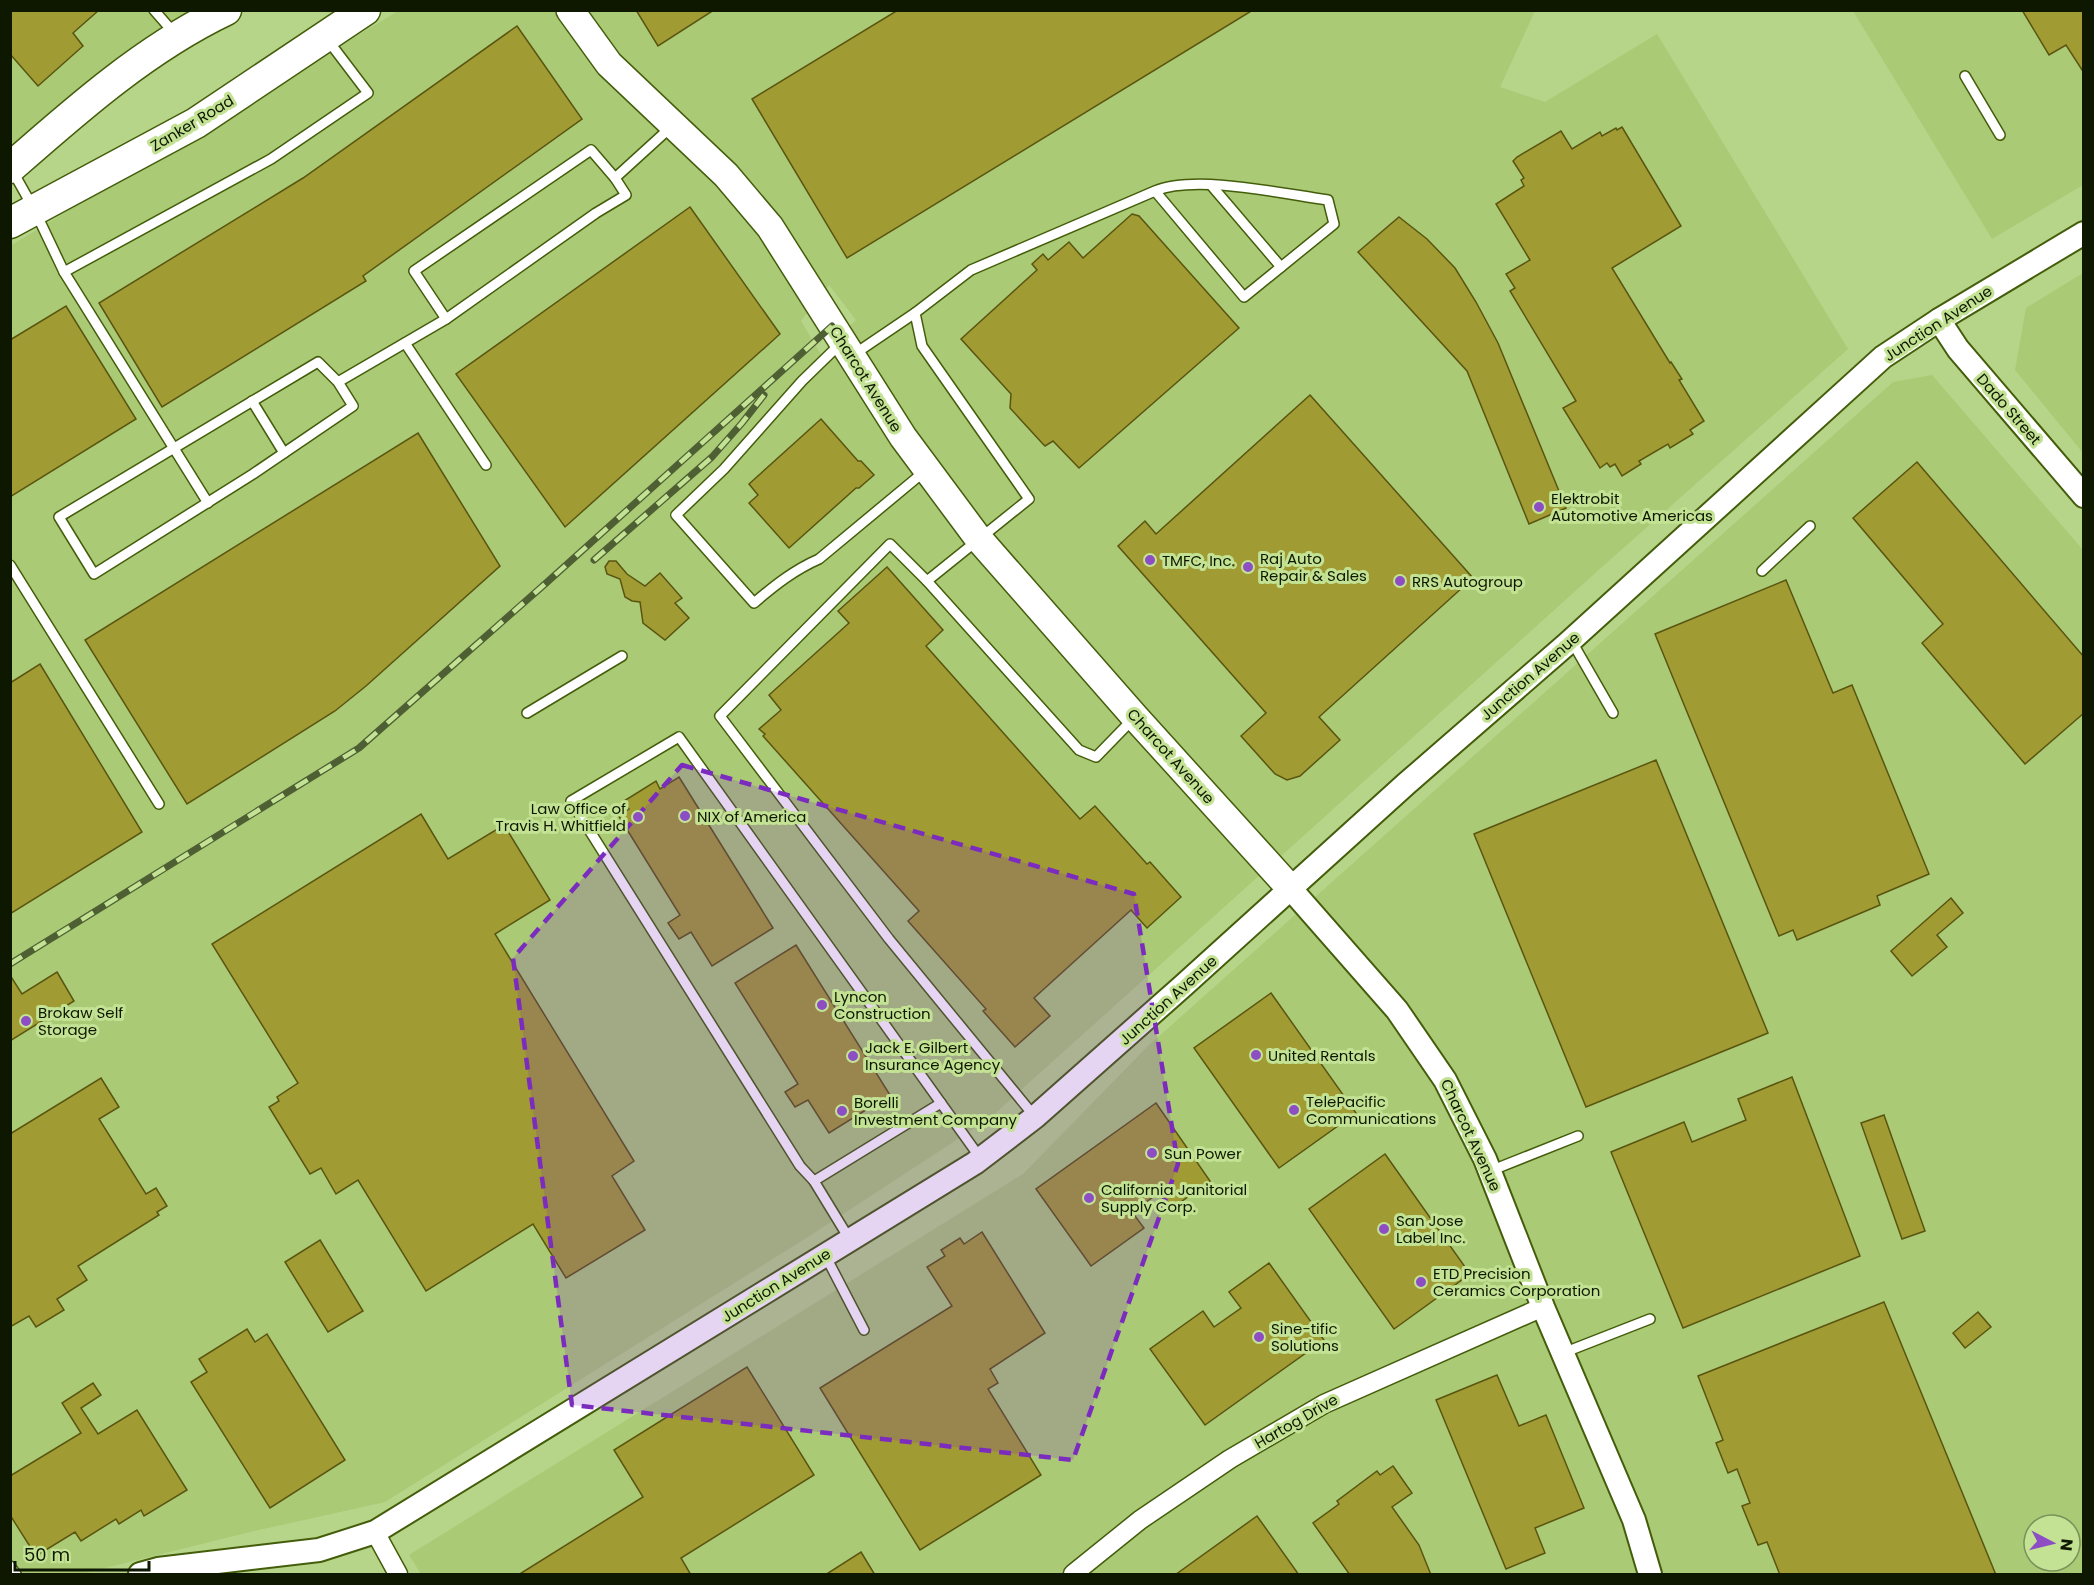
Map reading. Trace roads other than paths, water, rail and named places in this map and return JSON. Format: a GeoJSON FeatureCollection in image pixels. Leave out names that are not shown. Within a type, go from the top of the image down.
{"type":"FeatureCollection","features":[{"type":"Feature","properties":{"kind":"main road"},"geometry":{"type":"LineString","coordinates":[[10,168],[119,77],[226,10]]}},
{"type":"Feature","properties":{"kind":"main road","name":"Zanker Road"},"geometry":{"type":"LineString","coordinates":[[23,217],[196,123],[365,10]]}},
{"type":"Feature","properties":{"kind":"main road","name":"Charcot Avenue"},"geometry":{"type":"LineString","coordinates":[[570,10],[609,64],[726,175],[770,227],[903,437],[978,538],[1135,717],[1290,888]]}},
{"type":"Feature","properties":{"kind":"street","name":"Junction Avenue"},"geometry":{"type":"LineString","coordinates":[[140,1575],[158,1569],[319,1550],[375,1532],[981,1159],[1035,1117],[1224,950],[1290,888],[1571,640],[1883,357],[1939,320],[2084,233]]}},
{"type":"Feature","properties":{"kind":"street","name":"Dado Street"},"geometry":{"type":"LineString","coordinates":[[1939,320],[1958,349],[2084,496]]}},
{"type":"Feature","properties":{"kind":"street","name":"Charcot Avenue"},"geometry":{"type":"LineString","coordinates":[[1290,888],[1397,1010],[1445,1080],[1490,1171],[1543,1307],[1635,1520],[1650,1575]]}},
{"type":"Feature","properties":{"kind":"street","name":"Hartog Drive"},"geometry":{"type":"LineString","coordinates":[[1073,1575],[1140,1520],[1230,1459],[1324,1404],[1543,1307]]}},
{"type":"Feature","properties":{"kind":"street"},"geometry":{"type":"LineString","coordinates":[[375,1532],[398,1575]]}},
{"type":"Feature","properties":{"kind":"lane"},"geometry":{"type":"LineString","coordinates":[[154,10],[178,38]]}},
{"type":"Feature","properties":{"kind":"lane"},"geometry":{"type":"LineString","coordinates":[[64,272],[271,159],[368,93],[326,37]]}},
{"type":"Feature","properties":{"kind":"lane"},"geometry":{"type":"LineString","coordinates":[[1965,76],[2000,135]]}},
{"type":"Feature","properties":{"kind":"lane"},"geometry":{"type":"LineString","coordinates":[[615,178],[673,125]]}},
{"type":"Feature","properties":{"kind":"lane"},"geometry":{"type":"LineString","coordinates":[[338,382],[446,319],[626,195],[591,150],[414,271],[446,319]]}},
{"type":"Feature","properties":{"kind":"lane"},"geometry":{"type":"LineString","coordinates":[[10,168],[23,217],[64,272],[208,502]]}},
{"type":"Feature","properties":{"kind":"lane"},"geometry":{"type":"LineString","coordinates":[[1211,185],[1281,267]]}},
{"type":"Feature","properties":{"kind":"lane"},"geometry":{"type":"LineString","coordinates":[[926,470],[819,559],[781,579],[754,603],[676,515],[724,469],[802,381],[847,350],[915,313],[971,270],[1155,191],[1167,186],[1227,185],[1328,201],[1335,224],[1244,297],[1155,191]]}},
{"type":"Feature","properties":{"kind":"lane"},"geometry":{"type":"LineString","coordinates":[[915,313],[922,346],[1029,499],[927,581]]}},
{"type":"Feature","properties":{"kind":"lane"},"geometry":{"type":"LineString","coordinates":[[405,343],[486,465]]}},
{"type":"Feature","properties":{"kind":"lane"},"geometry":{"type":"LineString","coordinates":[[318,362],[338,382],[353,406],[284,453],[93,574],[59,517],[174,447],[318,362]]}},
{"type":"Feature","properties":{"kind":"lane"},"geometry":{"type":"LineString","coordinates":[[252,401],[284,453]]}},
{"type":"Feature","properties":{"kind":"lane"},"geometry":{"type":"LineString","coordinates":[[1762,571],[1809,526]]}},
{"type":"Feature","properties":{"kind":"lane"},"geometry":{"type":"LineString","coordinates":[[1035,1117],[889,939],[720,716],[890,544],[927,581],[1079,750],[1095,757],[1135,717]]}},
{"type":"Feature","properties":{"kind":"lane"},"geometry":{"type":"LineString","coordinates":[[10,565],[159,804]]}},
{"type":"Feature","properties":{"kind":"lane"},"geometry":{"type":"LineString","coordinates":[[1571,640],[1613,713]]}},
{"type":"Feature","properties":{"kind":"lane"},"geometry":{"type":"LineString","coordinates":[[527,713],[622,656]]}},
{"type":"Feature","properties":{"kind":"lane"},"geometry":{"type":"LineString","coordinates":[[850,1240],[814,1181],[800,1166],[571,801],[679,737],[981,1159]]}},
{"type":"Feature","properties":{"kind":"lane"},"geometry":{"type":"LineString","coordinates":[[814,1181],[941,1103]]}},
{"type":"Feature","properties":{"kind":"lane"},"geometry":{"type":"LineString","coordinates":[[1490,1171],[1578,1136]]}},
{"type":"Feature","properties":{"kind":"lane"},"geometry":{"type":"LineString","coordinates":[[825,1255],[864,1330]]}},
{"type":"Feature","properties":{"kind":"lane"},"geometry":{"type":"LineString","coordinates":[[1563,1353],[1650,1319]]}},
{"type":"Feature","properties":{"kind":"lane"},"geometry":{"type":"LineString","coordinates":[[10,1566],[16,1575]]}},
{"type":"Feature","properties":{"kind":"railway"},"geometry":{"type":"LineString","coordinates":[[10,964],[359,748],[832,326]]}},
{"type":"Feature","properties":{"kind":"railway"},"geometry":{"type":"LineString","coordinates":[[594,560],[712,457],[764,395]]}},
{"type":"Feature","properties":{"kind":"place","name":"Elektrobit Automotive Americas"},"geometry":{"type":"Point","coordinates":[1539,507]}},
{"type":"Feature","properties":{"kind":"place","name":"TMFC, Inc."},"geometry":{"type":"Point","coordinates":[1150,560]}},
{"type":"Feature","properties":{"kind":"place","name":"Raj Auto Repair & Sales"},"geometry":{"type":"Point","coordinates":[1248,567]}},
{"type":"Feature","properties":{"kind":"place","name":"RRS Autogroup"},"geometry":{"type":"Point","coordinates":[1400,581]}},
{"type":"Feature","properties":{"kind":"place","name":"NIX of America"},"geometry":{"type":"Point","coordinates":[685,816]}},
{"type":"Feature","properties":{"kind":"place","name":"Law Office of Travis H. Whitfield"},"geometry":{"type":"Point","coordinates":[638,817]}},
{"type":"Feature","properties":{"kind":"place","name":"Lyncon Construction"},"geometry":{"type":"Point","coordinates":[822,1005]}},
{"type":"Feature","properties":{"kind":"place","name":"Brokaw Self Storage"},"geometry":{"type":"Point","coordinates":[26,1021]}},
{"type":"Feature","properties":{"kind":"place","name":"United Rentals"},"geometry":{"type":"Point","coordinates":[1256,1055]}},
{"type":"Feature","properties":{"kind":"place","name":"Jack E. Gilbert Insurance Agency"},"geometry":{"type":"Point","coordinates":[853,1056]}},
{"type":"Feature","properties":{"kind":"place","name":"TelePacific Communications"},"geometry":{"type":"Point","coordinates":[1294,1110]}},
{"type":"Feature","properties":{"kind":"place","name":"Borelli Investment Company"},"geometry":{"type":"Point","coordinates":[842,1111]}},
{"type":"Feature","properties":{"kind":"place","name":"Sun Power"},"geometry":{"type":"Point","coordinates":[1152,1153]}},
{"type":"Feature","properties":{"kind":"place","name":"California Janitorial Supply Corp."},"geometry":{"type":"Point","coordinates":[1089,1198]}},
{"type":"Feature","properties":{"kind":"place","name":"San Jose Label Inc."},"geometry":{"type":"Point","coordinates":[1384,1229]}},
{"type":"Feature","properties":{"kind":"place","name":"ETD Precision Ceramics Corporation"},"geometry":{"type":"Point","coordinates":[1421,1282]}},
{"type":"Feature","properties":{"kind":"place","name":"Sine-tific Solutions"},"geometry":{"type":"Point","coordinates":[1259,1337]}}]}
